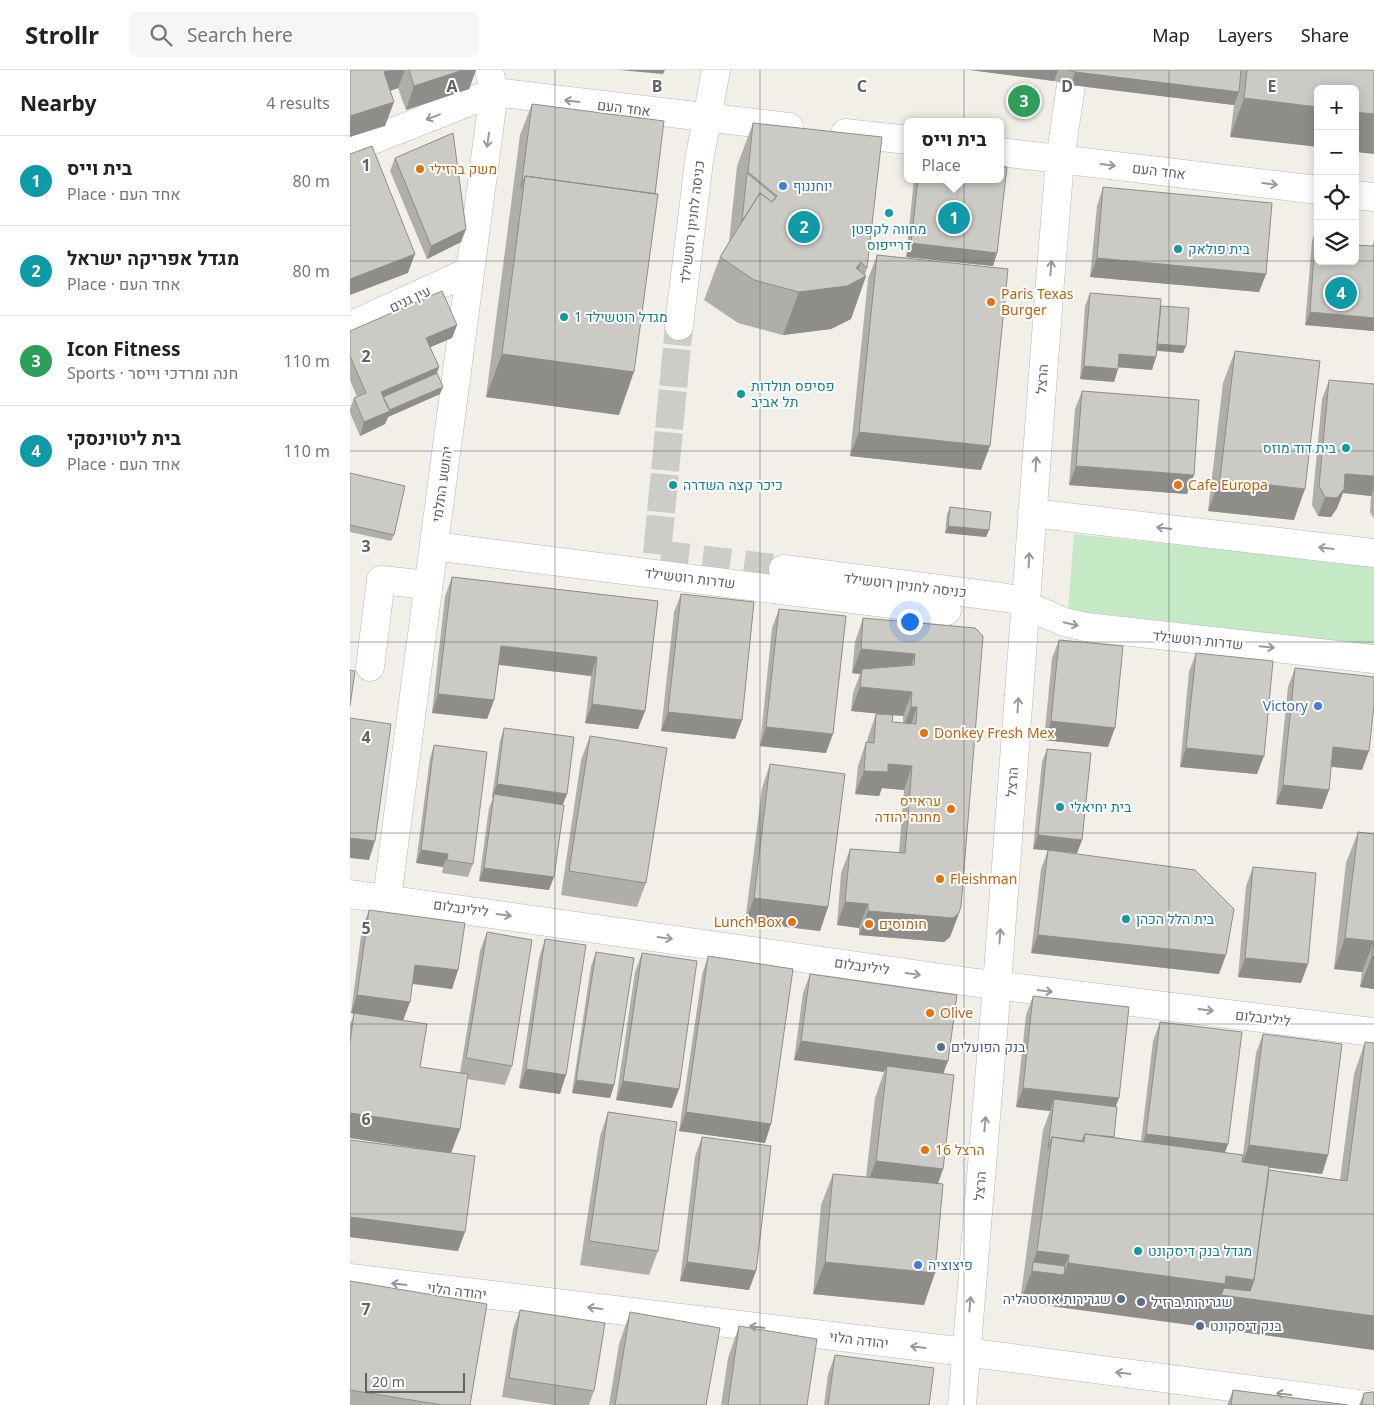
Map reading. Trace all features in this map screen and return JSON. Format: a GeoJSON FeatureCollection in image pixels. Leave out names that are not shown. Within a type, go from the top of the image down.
{"type":"FeatureCollection","features":[{"type":"Feature","properties":{"kind":"street","name":"כניסה לחניון רוטשילד"},"geometry":{"type":"LineString","coordinates":[[679,326],[700,162],[716,70]]}},
{"type":"Feature","properties":{"kind":"street","name":"אחד העם"},"geometry":{"type":"LineString","coordinates":[[350,149],[491,81],[707,118],[904,140]]}},
{"type":"Feature","properties":{"kind":"street","name":"יהושע התלמי"},"geometry":{"type":"LineString","coordinates":[[387,898],[470,271],[491,81]]}},
{"type":"Feature","properties":{"kind":"street","name":"הרצל"},"geometry":{"type":"LineString","coordinates":[[962,1405],[997,985],[1060,160],[1052,129],[1062,83]]}},
{"type":"Feature","properties":{"kind":"street","name":"אחד העם"},"geometry":{"type":"LineString","coordinates":[[1004,153],[1314,190]]}},
{"type":"Feature","properties":{"kind":"street"},"geometry":{"type":"LineString","coordinates":[[1359,195],[1374,197]]}},
{"type":"Feature","properties":{"kind":"street","name":"עין גנים"},"geometry":{"type":"LineString","coordinates":[[350,326],[470,271]]}},
{"type":"Feature","properties":{"kind":"street"},"geometry":{"type":"LineString","coordinates":[[1032,513],[1374,553]]}},
{"type":"Feature","properties":{"kind":"street","name":"שדרות רוטשילד"},"geometry":{"type":"LineString","coordinates":[[434,546],[947,611]]}},
{"type":"Feature","properties":{"kind":"street","name":"כניסה לחניון רוטשילד"},"geometry":{"type":"LineString","coordinates":[[783,569],[1001,597],[1012,599],[1026,606]]}},
{"type":"Feature","properties":{"kind":"street"},"geometry":{"type":"LineString","coordinates":[[370,667],[382,580],[428,590]]}},
{"type":"Feature","properties":{"kind":"street","name":"שדרות רוטשילד"},"geometry":{"type":"LineString","coordinates":[[1026,606],[1064,622],[1086,627],[1374,658]]}},
{"type":"Feature","properties":{"kind":"street","name":"לילינבלום"},"geometry":{"type":"LineString","coordinates":[[350,894],[997,985],[1374,1032]]}},
{"type":"Feature","properties":{"kind":"street","name":"יהודה הלוי"},"geometry":{"type":"LineString","coordinates":[[350,1278],[966,1352],[1367,1405]]}},
{"type":"Feature","properties":{"kind":"green space"},"geometry":{"type":"Polygon","coordinates":[[[1074,534],[1374,566],[1374,645],[1068,610],[1074,534]]]}},
{"type":"Feature","properties":{"kind":"building"},"geometry":{"type":"Polygon","coordinates":[[[350,70],[391,70],[384,72],[394,102],[350,116],[350,70]]]}},
{"type":"Feature","properties":{"kind":"building"},"geometry":{"type":"Polygon","coordinates":[[[409,70],[463,70],[414,86],[409,70]]]}},
{"type":"Feature","properties":{"kind":"building"},"geometry":{"type":"Polygon","coordinates":[[[1068,70],[1241,70],[1239,92],[1068,70]]]}},
{"type":"Feature","properties":{"kind":"building"},"geometry":{"type":"Polygon","coordinates":[[[1247,70],[1374,70],[1374,114],[1359,112],[1359,85],[1314,85],[1314,107],[1244,98],[1247,70]]]}},
{"type":"Feature","properties":{"kind":"building"},"geometry":{"type":"Polygon","coordinates":[[[532,104],[664,121],[655,194],[525,176],[521,188],[532,104]]]}},
{"type":"Feature","properties":{"kind":"building"},"geometry":{"type":"Polygon","coordinates":[[[753,123],[882,137],[867,268],[861,262],[856,268],[866,276],[847,286],[799,292],[754,280],[720,257],[760,193],[772,202],[777,196],[748,172],[753,123]]]}},
{"type":"Feature","properties":{"kind":"building"},"geometry":{"type":"Polygon","coordinates":[[[453,133],[466,229],[431,246],[395,158],[453,133]]]}},
{"type":"Feature","properties":{"kind":"building"},"geometry":{"type":"Polygon","coordinates":[[[372,146],[415,254],[350,279],[350,154],[372,146]]]}},
{"type":"Feature","properties":{"kind":"building"},"geometry":{"type":"Polygon","coordinates":[[[1004,167],[1007,167],[997,253],[911,243],[918,183],[1004,183],[1004,167]]]}},
{"type":"Feature","properties":{"kind":"building"},"geometry":{"type":"Polygon","coordinates":[[[747,173],[776,197],[772,202],[760,193],[742,221],[747,173]]]}},
{"type":"Feature","properties":{"kind":"building","name":"מגדל רוטשילד 1"},"geometry":{"type":"Polygon","coordinates":[[[525,176],[658,194],[634,372],[502,354],[525,176]]]}},
{"type":"Feature","properties":{"kind":"building","name":"בית פולאק"},"geometry":{"type":"Polygon","coordinates":[[[1103,187],[1272,203],[1266,274],[1097,258],[1103,187]]]}},
{"type":"Feature","properties":{"kind":"building"},"geometry":{"type":"Polygon","coordinates":[[[1359,245],[1374,246],[1374,318],[1310,312],[1314,256],[1314,265],[1359,265],[1359,245]]]}},
{"type":"Feature","properties":{"kind":"building"},"geometry":{"type":"Polygon","coordinates":[[[877,255],[1008,269],[990,446],[859,432],[877,255]]]}},
{"type":"Feature","properties":{"kind":"building"},"geometry":{"type":"Polygon","coordinates":[[[442,291],[457,325],[426,338],[439,367],[381,392],[390,411],[364,422],[354,398],[366,393],[350,356],[350,331],[442,291]]]}},
{"type":"Feature","properties":{"kind":"building"},"geometry":{"type":"Polygon","coordinates":[[[1090,293],[1161,299],[1156,357],[1119,354],[1118,369],[1084,366],[1090,293]]]}},
{"type":"Feature","properties":{"kind":"building"},"geometry":{"type":"Polygon","coordinates":[[[1161,306],[1189,308],[1186,346],[1157,344],[1161,306]]]}},
{"type":"Feature","properties":{"kind":"building"},"geometry":{"type":"Polygon","coordinates":[[[1235,351],[1320,361],[1305,489],[1220,479],[1235,351]]]}},
{"type":"Feature","properties":{"kind":"building"},"geometry":{"type":"Polygon","coordinates":[[[437,373],[443,387],[389,410],[383,397],[437,373]]]}},
{"type":"Feature","properties":{"kind":"building","name":"בית דוד מוזס"},"geometry":{"type":"Polygon","coordinates":[[[1329,380],[1374,384],[1374,476],[1345,474],[1344,489],[1337,498],[1325,497],[1319,486],[1329,380]]]}},
{"type":"Feature","properties":{"kind":"building"},"geometry":{"type":"Polygon","coordinates":[[[1082,391],[1199,400],[1194,475],[1076,466],[1082,391]]]}},
{"type":"Feature","properties":{"kind":"building"},"geometry":{"type":"Polygon","coordinates":[[[350,473],[405,486],[394,535],[350,525],[350,473]]]}},
{"type":"Feature","properties":{"kind":"building"},"geometry":{"type":"Polygon","coordinates":[[[950,507],[991,512],[989,530],[948,526],[950,507]]]}},
{"type":"Feature","properties":{"kind":"building"},"geometry":{"type":"Polygon","coordinates":[[[452,577],[658,601],[645,711],[592,704],[597,657],[501,646],[494,700],[438,694],[452,577]]]}},
{"type":"Feature","properties":{"kind":"building"},"geometry":{"type":"Polygon","coordinates":[[[681,594],[754,602],[742,720],[668,712],[681,594]]]}},
{"type":"Feature","properties":{"kind":"building"},"geometry":{"type":"Polygon","coordinates":[[[779,609],[846,616],[833,734],[766,727],[779,609]]]}},
{"type":"Feature","properties":{"kind":"building"},"geometry":{"type":"Polygon","coordinates":[[[863,618],[975,628],[983,636],[961,906],[959,913],[953,918],[868,911],[868,904],[845,902],[850,849],[905,853],[912,766],[888,764],[888,772],[864,771],[866,742],[874,743],[876,714],[893,715],[892,722],[916,724],[917,707],[911,707],[912,692],[860,687],[862,669],[914,665],[915,654],[861,649],[863,618]]]}},
{"type":"Feature","properties":{"kind":"building"},"geometry":{"type":"Polygon","coordinates":[[[1059,640],[1123,646],[1115,728],[1051,721],[1059,640]]]}},
{"type":"Feature","properties":{"kind":"building"},"geometry":{"type":"Polygon","coordinates":[[[1196,653],[1273,661],[1264,756],[1186,748],[1196,653]]]}},
{"type":"Feature","properties":{"kind":"building"},"geometry":{"type":"Polygon","coordinates":[[[1295,668],[1374,677],[1374,705],[1369,751],[1333,747],[1329,790],[1283,785],[1295,668]]]}},
{"type":"Feature","properties":{"kind":"building"},"geometry":{"type":"Polygon","coordinates":[[[350,670],[355,671],[350,706],[350,670]]]}},
{"type":"Feature","properties":{"kind":"building"},"geometry":{"type":"Polygon","coordinates":[[[350,718],[391,724],[375,841],[350,838],[350,718]]]}},
{"type":"Feature","properties":{"kind":"building"},"geometry":{"type":"Polygon","coordinates":[[[504,728],[574,737],[567,794],[497,784],[504,728]]]}},
{"type":"Feature","properties":{"kind":"building"},"geometry":{"type":"Polygon","coordinates":[[[590,736],[667,748],[646,883],[569,871],[590,736]]]}},
{"type":"Feature","properties":{"kind":"building"},"geometry":{"type":"Polygon","coordinates":[[[434,745],[487,752],[473,864],[447,860],[448,854],[421,850],[434,745]]]}},
{"type":"Feature","properties":{"kind":"building","name":"בית יחיאלי"},"geometry":{"type":"Polygon","coordinates":[[[1047,749],[1091,753],[1082,840],[1038,835],[1047,749]]]}},
{"type":"Feature","properties":{"kind":"building"},"geometry":{"type":"Polygon","coordinates":[[[770,764],[845,774],[828,907],[754,898],[770,764]]]}},
{"type":"Feature","properties":{"kind":"building"},"geometry":{"type":"Polygon","coordinates":[[[494,794],[564,805],[554,877],[484,868],[494,794]]]}},
{"type":"Feature","properties":{"kind":"building"},"geometry":{"type":"Polygon","coordinates":[[[1358,832],[1374,834],[1374,941],[1345,938],[1358,832]]]}},
{"type":"Feature","properties":{"kind":"building","name":"בית הלל הכהן"},"geometry":{"type":"Polygon","coordinates":[[[1048,850],[1195,870],[1234,909],[1226,955],[1038,935],[1048,850]]]}},
{"type":"Feature","properties":{"kind":"building"},"geometry":{"type":"Polygon","coordinates":[[[1253,867],[1316,873],[1308,964],[1245,958],[1253,867]]]}},
{"type":"Feature","properties":{"kind":"building"},"geometry":{"type":"Polygon","coordinates":[[[369,910],[465,923],[458,970],[415,965],[410,1002],[357,995],[369,910]]]}},
{"type":"Feature","properties":{"kind":"building"},"geometry":{"type":"Polygon","coordinates":[[[487,932],[532,940],[512,1066],[466,1058],[487,932]]]}},
{"type":"Feature","properties":{"kind":"building"},"geometry":{"type":"Polygon","coordinates":[[[545,939],[586,945],[566,1075],[526,1069],[545,939]]]}},
{"type":"Feature","properties":{"kind":"building"},"geometry":{"type":"Polygon","coordinates":[[[596,952],[634,958],[614,1085],[576,1080],[596,952]]]}},
{"type":"Feature","properties":{"kind":"building"},"geometry":{"type":"Polygon","coordinates":[[[642,953],[697,961],[679,1089],[623,1081],[642,953]]]}},
{"type":"Feature","properties":{"kind":"building"},"geometry":{"type":"Polygon","coordinates":[[[708,956],[793,969],[771,1124],[686,1112],[708,956]]]}},
{"type":"Feature","properties":{"kind":"building"},"geometry":{"type":"Polygon","coordinates":[[[810,974],[957,995],[948,1061],[801,1041],[810,974]]]}},
{"type":"Feature","properties":{"kind":"building"},"geometry":{"type":"Polygon","coordinates":[[[1033,996],[1129,1007],[1119,1098],[1023,1088],[1033,996]]]}},
{"type":"Feature","properties":{"kind":"building"},"geometry":{"type":"Polygon","coordinates":[[[354,1013],[427,1024],[420,1067],[468,1074],[460,1129],[350,1113],[350,1043],[354,1013]]]}},
{"type":"Feature","properties":{"kind":"building"},"geometry":{"type":"Polygon","coordinates":[[[1160,1022],[1242,1032],[1228,1144],[1146,1134],[1160,1022]]]}},
{"type":"Feature","properties":{"kind":"building"},"geometry":{"type":"Polygon","coordinates":[[[1263,1034],[1342,1044],[1328,1155],[1249,1145],[1263,1034]]]}},
{"type":"Feature","properties":{"kind":"building"},"geometry":{"type":"Polygon","coordinates":[[[1365,1042],[1374,1043],[1374,1316],[1221,1295],[1224,1288],[1250,1291],[1254,1280],[1269,1170],[1347,1181],[1365,1042]]]}},
{"type":"Feature","properties":{"kind":"building"},"geometry":{"type":"Polygon","coordinates":[[[887,1066],[954,1075],[943,1169],[876,1161],[887,1066]]]}},
{"type":"Feature","properties":{"kind":"building"},"geometry":{"type":"Polygon","coordinates":[[[1054,1099],[1117,1107],[1114,1137],[1085,1134],[1082,1141],[1052,1137],[1048,1149],[1054,1099]]]}},
{"type":"Feature","properties":{"kind":"building"},"geometry":{"type":"Polygon","coordinates":[[[608,1112],[677,1122],[658,1251],[589,1241],[608,1112]]]}},
{"type":"Feature","properties":{"kind":"building","name":"מגדל בנק דיסקונט"},"geometry":{"type":"Polygon","coordinates":[[[1085,1134],[1243,1155],[1242,1162],[1269,1166],[1254,1280],[1226,1276],[1225,1284],[1068,1263],[1069,1255],[1037,1251],[1052,1137],[1084,1142],[1085,1134]]]}},
{"type":"Feature","properties":{"kind":"building"},"geometry":{"type":"Polygon","coordinates":[[[702,1137],[771,1146],[756,1271],[687,1262],[702,1137]]]}},
{"type":"Feature","properties":{"kind":"building"},"geometry":{"type":"Polygon","coordinates":[[[350,1140],[475,1156],[465,1232],[350,1217],[350,1140]]]}},
{"type":"Feature","properties":{"kind":"building"},"geometry":{"type":"Polygon","coordinates":[[[833,1174],[943,1184],[935,1273],[825,1262],[833,1174]]]}},
{"type":"Feature","properties":{"kind":"building"},"geometry":{"type":"Polygon","coordinates":[[[1033,1262],[1065,1266],[1064,1275],[1032,1271],[1033,1262]]]}},
{"type":"Feature","properties":{"kind":"building"},"geometry":{"type":"Polygon","coordinates":[[[350,1281],[487,1304],[470,1405],[442,1405],[350,1390],[350,1281]]]}},
{"type":"Feature","properties":{"kind":"building"},"geometry":{"type":"Polygon","coordinates":[[[520,1310],[605,1323],[594,1391],[509,1378],[520,1310]]]}},
{"type":"Feature","properties":{"kind":"building"},"geometry":{"type":"Polygon","coordinates":[[[630,1312],[720,1328],[706,1405],[615,1405],[630,1312]]]}},
{"type":"Feature","properties":{"kind":"building"},"geometry":{"type":"Polygon","coordinates":[[[739,1326],[817,1339],[807,1405],[728,1405],[739,1326]]]}},
{"type":"Feature","properties":{"kind":"building"},"geometry":{"type":"Polygon","coordinates":[[[835,1355],[934,1368],[929,1405],[828,1405],[835,1355]]]}},
{"type":"Feature","properties":{"kind":"building"},"geometry":{"type":"Polygon","coordinates":[[[1233,1390],[1348,1405],[1231,1405],[1233,1390]]]}},
{"type":"Feature","properties":{"kind":"building"},"geometry":{"type":"Polygon","coordinates":[[[1374,1392],[1374,1405],[1362,1405],[1364,1393],[1374,1392]]]}},
{"type":"Feature","properties":{"kind":"tunnel"},"geometry":{"type":"LineString","coordinates":[[657,554],[679,326],[657,554],[783,569]]}},
{"type":"Feature","properties":{"kind":"place","name":"Icon Fitness"},"geometry":{"type":"Point","coordinates":[1024,101]}},
{"type":"Feature","properties":{"kind":"place","name":"משק ברזילי"},"geometry":{"type":"Point","coordinates":[420,169]}},
{"type":"Feature","properties":{"kind":"place","name":"יוחננוף"},"geometry":{"type":"Point","coordinates":[783,186]}},
{"type":"Feature","properties":{"kind":"place","name":"מחווה לקפטן דרייפוס"},"geometry":{"type":"Point","coordinates":[889,213]}},
{"type":"Feature","properties":{"kind":"place","name":"בית וייס"},"geometry":{"type":"Point","coordinates":[954,218]}},
{"type":"Feature","properties":{"kind":"place","name":"מגדל אפריקה ישראל"},"geometry":{"type":"Point","coordinates":[804,227]}},
{"type":"Feature","properties":{"kind":"place","name":"בית פולאק"},"geometry":{"type":"Point","coordinates":[1178,249]}},
{"type":"Feature","properties":{"kind":"place","name":"בית ליטוינסקי"},"geometry":{"type":"Point","coordinates":[1341,293]}},
{"type":"Feature","properties":{"kind":"place","name":"Paris Texas Burger"},"geometry":{"type":"Point","coordinates":[991,302]}},
{"type":"Feature","properties":{"kind":"place","name":"מגדל רוטשילד 1"},"geometry":{"type":"Point","coordinates":[564,317]}},
{"type":"Feature","properties":{"kind":"place","name":"פסיפס תולדות תל אביב"},"geometry":{"type":"Point","coordinates":[741,394]}},
{"type":"Feature","properties":{"kind":"place","name":"בית דוד מוזס"},"geometry":{"type":"Point","coordinates":[1346,448]}},
{"type":"Feature","properties":{"kind":"place","name":"כיכר קצה השדרה"},"geometry":{"type":"Point","coordinates":[673,485]}},
{"type":"Feature","properties":{"kind":"place","name":"Cafe Europa"},"geometry":{"type":"Point","coordinates":[1178,485]}},
{"type":"Feature","properties":{"kind":"place","name":"Victory"},"geometry":{"type":"Point","coordinates":[1318,706]}},
{"type":"Feature","properties":{"kind":"place","name":"Donkey Fresh Mex"},"geometry":{"type":"Point","coordinates":[924,733]}},
{"type":"Feature","properties":{"kind":"place","name":"בית יחיאלי"},"geometry":{"type":"Point","coordinates":[1060,807]}},
{"type":"Feature","properties":{"kind":"place","name":"עראייס מחנה יהודה"},"geometry":{"type":"Point","coordinates":[951,809]}},
{"type":"Feature","properties":{"kind":"place","name":"Fleishman"},"geometry":{"type":"Point","coordinates":[940,879]}},
{"type":"Feature","properties":{"kind":"place","name":"בית הלל הכהן"},"geometry":{"type":"Point","coordinates":[1126,919]}},
{"type":"Feature","properties":{"kind":"place","name":"Lunch Box"},"geometry":{"type":"Point","coordinates":[792,922]}},
{"type":"Feature","properties":{"kind":"place","name":"חומוסים"},"geometry":{"type":"Point","coordinates":[869,924]}},
{"type":"Feature","properties":{"kind":"place","name":"Olive"},"geometry":{"type":"Point","coordinates":[930,1013]}},
{"type":"Feature","properties":{"kind":"place","name":"בנק הפועלים"},"geometry":{"type":"Point","coordinates":[941,1047]}},
{"type":"Feature","properties":{"kind":"place","name":"הרצל 16"},"geometry":{"type":"Point","coordinates":[925,1150]}},
{"type":"Feature","properties":{"kind":"place","name":"מגדל בנק דיסקונט"},"geometry":{"type":"Point","coordinates":[1138,1251]}},
{"type":"Feature","properties":{"kind":"place","name":"פיצוציה"},"geometry":{"type":"Point","coordinates":[918,1265]}},
{"type":"Feature","properties":{"kind":"place","name":"שגרירות אוסטרליה"},"geometry":{"type":"Point","coordinates":[1121,1299]}},
{"type":"Feature","properties":{"kind":"place","name":"שגרירות ברזיל"},"geometry":{"type":"Point","coordinates":[1141,1302]}},
{"type":"Feature","properties":{"kind":"place","name":"בנק דיסקונט"},"geometry":{"type":"Point","coordinates":[1200,1326]}}]}
